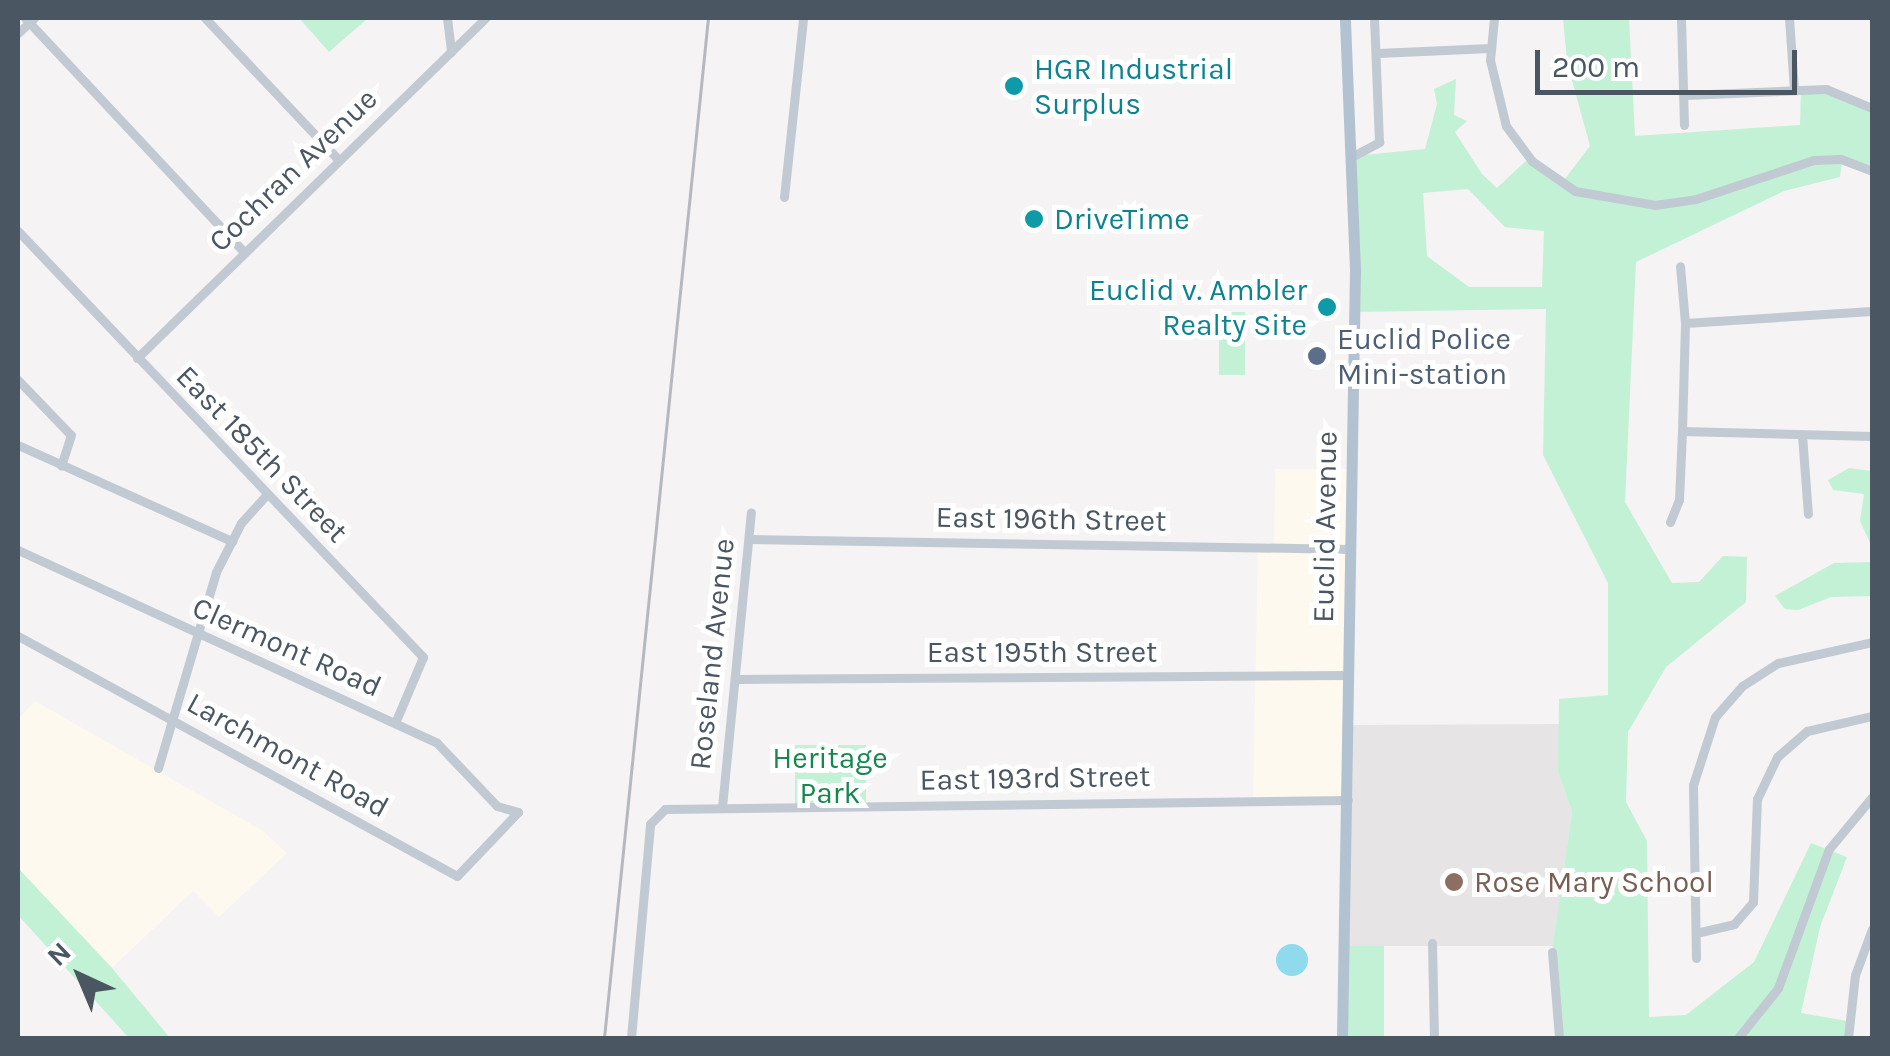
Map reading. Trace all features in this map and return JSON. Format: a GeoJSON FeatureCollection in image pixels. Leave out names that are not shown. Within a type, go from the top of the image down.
{"type":"FeatureCollection","features":[{"type":"Feature","properties":{"kind":"main road","name":"Euclid Avenue"},"geometry":{"type":"LineString","coordinates":[[1342,1038],[1348,800],[1353,156],[1345,18]]}},
{"type":"Feature","properties":{"kind":"street"},"geometry":{"type":"LineString","coordinates":[[204,18],[339,160]]}},
{"type":"Feature","properties":{"kind":"street"},"geometry":{"type":"LineString","coordinates":[[447,18],[451,52]]}},
{"type":"Feature","properties":{"kind":"street","name":"Cochran Avenue"},"geometry":{"type":"LineString","coordinates":[[137,358],[485,18]]}},
{"type":"Feature","properties":{"kind":"street"},"geometry":{"type":"LineString","coordinates":[[784,197],[803,18]]}},
{"type":"Feature","properties":{"kind":"street"},"geometry":{"type":"LineString","coordinates":[[1353,156],[1379,142],[1374,18]]}},
{"type":"Feature","properties":{"kind":"street"},"geometry":{"type":"LineString","coordinates":[[1494,18],[1490,48],[1500,112],[1517,144],[1544,172],[1583,194],[1627,204],[1677,202],[1827,158],[1872,171]]}},
{"type":"Feature","properties":{"kind":"street"},"geometry":{"type":"LineString","coordinates":[[1680,18],[1686,94],[1684,125]]}},
{"type":"Feature","properties":{"kind":"street"},"geometry":{"type":"LineString","coordinates":[[1789,18],[1794,89]]}},
{"type":"Feature","properties":{"kind":"street"},"geometry":{"type":"LineString","coordinates":[[18,34],[29,19],[244,252]]}},
{"type":"Feature","properties":{"kind":"street"},"geometry":{"type":"LineString","coordinates":[[1378,53],[1490,48]]}},
{"type":"Feature","properties":{"kind":"street"},"geometry":{"type":"LineString","coordinates":[[1686,94],[1826,89],[1872,108]]}},
{"type":"Feature","properties":{"kind":"street","name":"East 185th Street"},"geometry":{"type":"LineString","coordinates":[[18,231],[422,657],[395,723]]}},
{"type":"Feature","properties":{"kind":"street"},"geometry":{"type":"LineString","coordinates":[[1670,522],[1679,500],[1682,431],[1686,323],[1680,266]]}},
{"type":"Feature","properties":{"kind":"street"},"geometry":{"type":"LineString","coordinates":[[1686,323],[1872,311]]}},
{"type":"Feature","properties":{"kind":"street"},"geometry":{"type":"LineString","coordinates":[[18,380],[71,436],[61,465]]}},
{"type":"Feature","properties":{"kind":"street"},"geometry":{"type":"LineString","coordinates":[[1682,431],[1872,436]]}},
{"type":"Feature","properties":{"kind":"street"},"geometry":{"type":"LineString","coordinates":[[1802,435],[1808,514]]}},
{"type":"Feature","properties":{"kind":"street"},"geometry":{"type":"LineString","coordinates":[[18,445],[232,541]]}},
{"type":"Feature","properties":{"kind":"street"},"geometry":{"type":"LineString","coordinates":[[158,768],[197,634],[232,541],[266,495]]}},
{"type":"Feature","properties":{"kind":"street","name":"Roseland Avenue"},"geometry":{"type":"LineString","coordinates":[[631,1038],[650,824],[665,809],[722,807],[738,680],[752,512]]}},
{"type":"Feature","properties":{"kind":"street","name":"East 196th Street"},"geometry":{"type":"LineString","coordinates":[[750,540],[1351,549]]}},
{"type":"Feature","properties":{"kind":"street","name":"Clermont Road"},"geometry":{"type":"LineString","coordinates":[[18,550],[437,743],[497,806],[518,812]]}},
{"type":"Feature","properties":{"kind":"street","name":"Larchmont Road"},"geometry":{"type":"LineString","coordinates":[[18,636],[457,876],[518,812]]}},
{"type":"Feature","properties":{"kind":"street"},"geometry":{"type":"LineString","coordinates":[[1696,958],[1693,785],[1715,717],[1742,686],[1778,663],[1872,642]]}},
{"type":"Feature","properties":{"kind":"street","name":"East 195th Street"},"geometry":{"type":"LineString","coordinates":[[738,680],[1348,675]]}},
{"type":"Feature","properties":{"kind":"street"},"geometry":{"type":"LineString","coordinates":[[1696,934],[1734,924],[1753,902],[1757,799],[1777,757],[1808,730],[1872,716]]}},
{"type":"Feature","properties":{"kind":"street"},"geometry":{"type":"LineString","coordinates":[[1738,1038],[1778,988],[1829,850],[1872,797]]}},
{"type":"Feature","properties":{"kind":"street","name":"East 193rd Street"},"geometry":{"type":"LineString","coordinates":[[722,807],[1348,800]]}},
{"type":"Feature","properties":{"kind":"street"},"geometry":{"type":"LineString","coordinates":[[1848,1038],[1848,1007],[1872,928]]}},
{"type":"Feature","properties":{"kind":"street"},"geometry":{"type":"LineString","coordinates":[[1432,943],[1434,1038]]}},
{"type":"Feature","properties":{"kind":"street"},"geometry":{"type":"LineString","coordinates":[[1552,952],[1559,1038]]}},
{"type":"Feature","properties":{"kind":"shaded area"},"geometry":{"type":"Polygon","coordinates":[[[1275,469],[1352,469],[1348,800],[1253,801],[1258,547],[1274,546],[1275,469]]]}},
{"type":"Feature","properties":{"kind":"shaded area"},"geometry":{"type":"Polygon","coordinates":[[[35,701],[263,831],[287,853],[219,917],[193,891],[112,968],[18,868],[18,719],[35,701]]]}},
{"type":"Feature","properties":{"kind":"shaded area","name":"Rose Mary School"},"geometry":{"type":"Polygon","coordinates":[[[1559,724],[1558,771],[1572,812],[1553,946],[1344,946],[1348,725],[1559,724]]]}},
{"type":"Feature","properties":{"kind":"green space"},"geometry":{"type":"Polygon","coordinates":[[[299,18],[368,18],[329,52],[299,18]]]}},
{"type":"Feature","properties":{"kind":"green space"},"geometry":{"type":"Polygon","coordinates":[[[1563,18],[1629,18],[1635,136],[1800,125],[1801,89],[1826,89],[1872,108],[1872,171],[1842,160],[1840,177],[1784,191],[1636,262],[1625,502],[1672,583],[1699,582],[1723,556],[1747,557],[1746,602],[1666,667],[1628,732],[1626,802],[1647,841],[1649,1017],[1686,1015],[1754,962],[1811,843],[1847,857],[1820,927],[1801,1013],[1847,1021],[1848,1038],[1487,1038],[1558,1036],[1552,952],[1572,812],[1558,771],[1559,699],[1608,695],[1608,583],[1543,455],[1546,309],[1354,312],[1353,156],[1425,149],[1437,104],[1434,89],[1456,79],[1454,115],[1467,121],[1455,132],[1482,174],[1497,188],[1529,158],[1561,184],[1590,146],[1567,62],[1563,18]],[[1468,189],[1423,193],[1427,256],[1469,287],[1542,287],[1544,231],[1505,227],[1468,189]]]}},
{"type":"Feature","properties":{"kind":"green space"},"geometry":{"type":"Polygon","coordinates":[[[1219,312],[1245,312],[1245,375],[1219,375],[1219,312]]]}},
{"type":"Feature","properties":{"kind":"green space"},"geometry":{"type":"Polygon","coordinates":[[[1849,468],[1872,471],[1872,547],[1860,521],[1864,494],[1833,490],[1828,480],[1849,468]]]}},
{"type":"Feature","properties":{"kind":"green space"},"geometry":{"type":"Polygon","coordinates":[[[1872,562],[1872,596],[1831,597],[1798,610],[1785,609],[1775,596],[1834,563],[1872,562]]]}},
{"type":"Feature","properties":{"kind":"green space","name":"Heritage Park"},"geometry":{"type":"Polygon","coordinates":[[[795,745],[866,745],[866,806],[795,806],[795,745]]]}},
{"type":"Feature","properties":{"kind":"green space"},"geometry":{"type":"Polygon","coordinates":[[[18,868],[112,968],[170,1038],[129,1038],[18,915],[18,868]]]}},
{"type":"Feature","properties":{"kind":"green space"},"geometry":{"type":"Polygon","coordinates":[[[1344,946],[1384,946],[1384,1038],[1344,1038],[1344,946]]]}},
{"type":"Feature","properties":{"kind":"water"},"geometry":{"type":"Polygon","coordinates":[[[1292,944],[1303,949],[1308,960],[1303,971],[1292,976],[1281,971],[1276,960],[1281,949],[1292,944]]]}},
{"type":"Feature","properties":{"kind":"railway"},"geometry":{"type":"LineString","coordinates":[[604,1038],[708,18]]}},
{"type":"Feature","properties":{"kind":"place","name":"HGR Industrial Surplus"},"geometry":{"type":"Point","coordinates":[1014,86]}},
{"type":"Feature","properties":{"kind":"place","name":"DriveTime"},"geometry":{"type":"Point","coordinates":[1034,219]}},
{"type":"Feature","properties":{"kind":"place","name":"Euclid v. Ambler Realty Site"},"geometry":{"type":"Point","coordinates":[1327,307]}},
{"type":"Feature","properties":{"kind":"place","name":"Euclid Police Mini-station"},"geometry":{"type":"Point","coordinates":[1317,356]}},
{"type":"Feature","properties":{"kind":"place","name":"Rose Mary School"},"geometry":{"type":"Point","coordinates":[1454,882]}}]}
